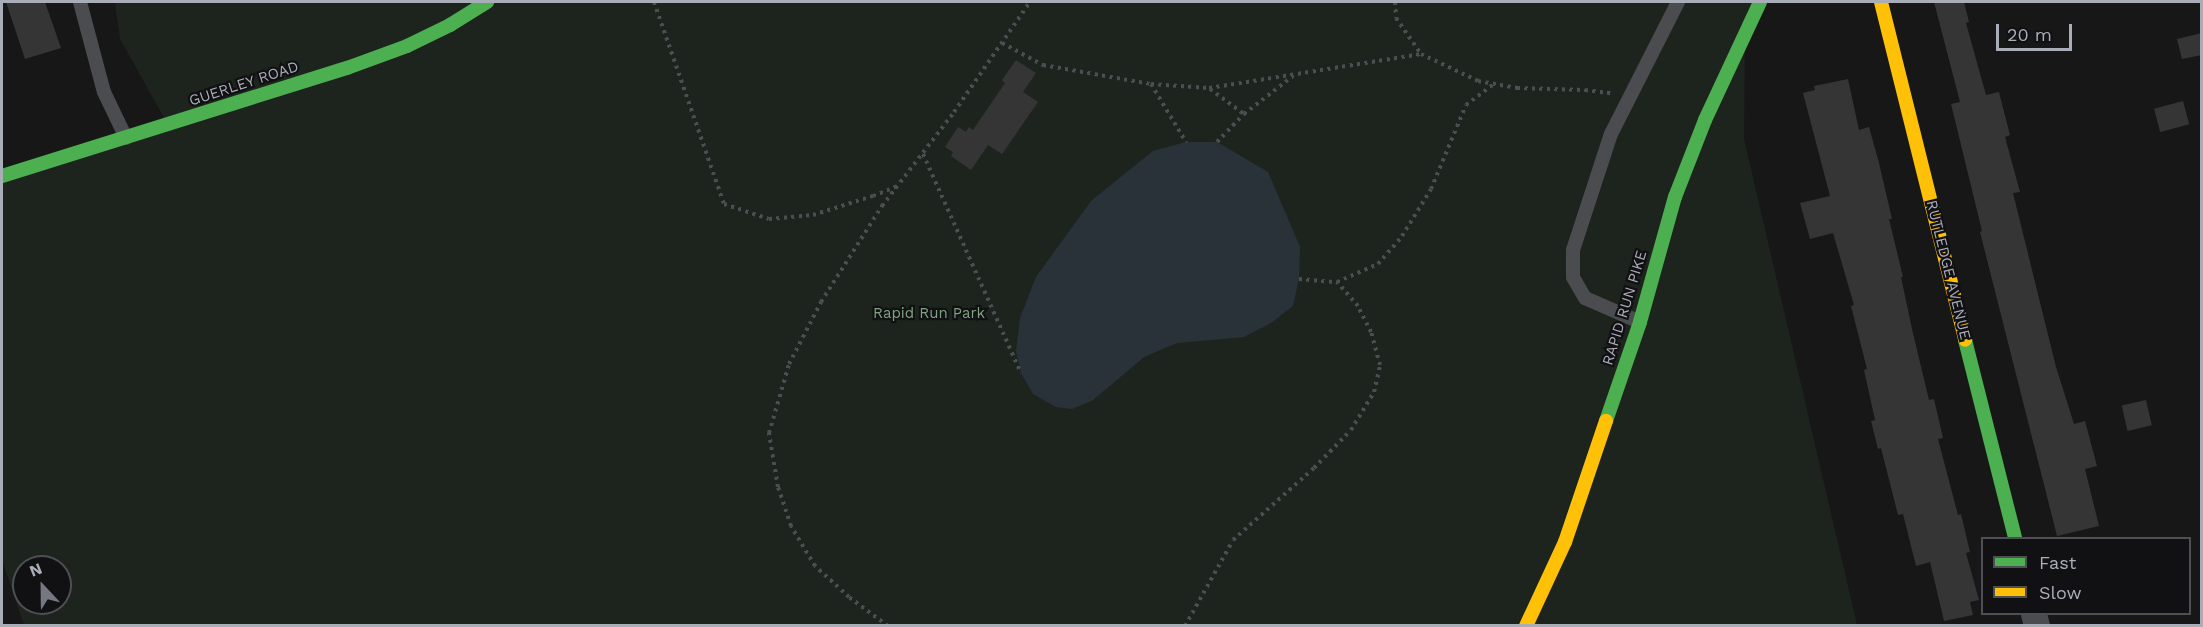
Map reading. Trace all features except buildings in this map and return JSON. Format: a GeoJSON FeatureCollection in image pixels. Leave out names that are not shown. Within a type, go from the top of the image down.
{"type":"FeatureCollection","features":[{"type":"Feature","properties":{"kind":"street","name":"GUERLEY ROAD"},"geometry":{"type":"LineString","coordinates":[[2,176],[347,68],[407,46],[450,25],[487,2]]}},
{"type":"Feature","properties":{"kind":"street","name":"RAPID RUN PIKE"},"geometry":{"type":"LineString","coordinates":[[1526,626],[1565,542],[1640,322],[1675,197],[1704,120],[1760,2]]}},
{"type":"Feature","properties":{"kind":"street","name":"RUTLEDGE AVENUE"},"geometry":{"type":"LineString","coordinates":[[1881,2],[2015,537]]}},
{"type":"Feature","properties":{"kind":"lane"},"geometry":{"type":"LineString","coordinates":[[80,2],[104,92],[126,138]]}},
{"type":"Feature","properties":{"kind":"lane"},"geometry":{"type":"LineString","coordinates":[[1640,322],[1585,298],[1573,278],[1573,250],[1611,134],[1678,2]]}},
{"type":"Feature","properties":{"kind":"path"},"geometry":{"type":"LineString","coordinates":[[654,2],[724,204],[769,219],[813,215],[873,196],[899,185]]}},
{"type":"Feature","properties":{"kind":"path"},"geometry":{"type":"LineString","coordinates":[[888,626],[849,597],[815,566],[791,526],[778,487],[769,433],[789,364],[821,302],[899,185],[1030,2]]}},
{"type":"Feature","properties":{"kind":"path"},"geometry":{"type":"LineString","coordinates":[[1395,2],[1396,18],[1421,54],[1478,81],[1518,88],[1585,90],[1630,96]]}},
{"type":"Feature","properties":{"kind":"path"},"geometry":{"type":"LineString","coordinates":[[1002,43],[1043,65],[1151,84],[1209,88],[1421,54]]}},
{"type":"Feature","properties":{"kind":"path"},"geometry":{"type":"LineString","coordinates":[[1217,142],[1244,114],[1294,75]]}},
{"type":"Feature","properties":{"kind":"path"},"geometry":{"type":"LineString","coordinates":[[1151,84],[1186,142]]}},
{"type":"Feature","properties":{"kind":"path"},"geometry":{"type":"LineString","coordinates":[[1299,279],[1337,282],[1378,264],[1402,236],[1431,189],[1466,105],[1494,84]]}},
{"type":"Feature","properties":{"kind":"path"},"geometry":{"type":"LineString","coordinates":[[1209,88],[1244,114]]}},
{"type":"Feature","properties":{"kind":"path"},"geometry":{"type":"LineString","coordinates":[[922,154],[1021,374]]}},
{"type":"Feature","properties":{"kind":"path"},"geometry":{"type":"LineString","coordinates":[[1185,626],[1233,540],[1314,468],[1351,430],[1374,392],[1380,365],[1371,332],[1359,306],[1337,282]]}},
{"type":"Feature","properties":{"kind":"green space","name":"Rapid Run Park"},"geometry":{"type":"Polygon","coordinates":[[[115,2],[1760,2],[1745,31],[1744,139],[1857,625],[24,625],[21,615],[72,615],[72,555],[12,555],[12,590],[2,560],[2,176],[168,125],[120,39],[115,2]]]}},
{"type":"Feature","properties":{"kind":"shaded area"},"geometry":{"type":"Polygon","coordinates":[[[1186,142],[1217,142],[1268,172],[1300,247],[1299,279],[1293,306],[1271,323],[1244,337],[1177,343],[1144,357],[1093,400],[1072,409],[1056,407],[1033,394],[1021,373],[1016,351],[1020,318],[1036,277],[1091,201],[1153,151],[1186,142]]]}},
{"type":"Feature","properties":{"kind":"traffic: fast"},"geometry":{"type":"LineString","coordinates":[[2,176],[347,68],[407,46],[450,25],[487,2]]}},
{"type":"Feature","properties":{"kind":"traffic: fast"},"geometry":{"type":"LineString","coordinates":[[1606,421],[1640,322],[1675,197],[1705,120],[1760,2]]}},
{"type":"Feature","properties":{"kind":"traffic: fast"},"geometry":{"type":"LineString","coordinates":[[1965,340],[2015,537]]}},
{"type":"Feature","properties":{"kind":"traffic: slow"},"geometry":{"type":"LineString","coordinates":[[1881,2],[1965,340]]}},
{"type":"Feature","properties":{"kind":"traffic: slow"},"geometry":{"type":"LineString","coordinates":[[1526,626],[1565,542],[1606,421]]}}]}
